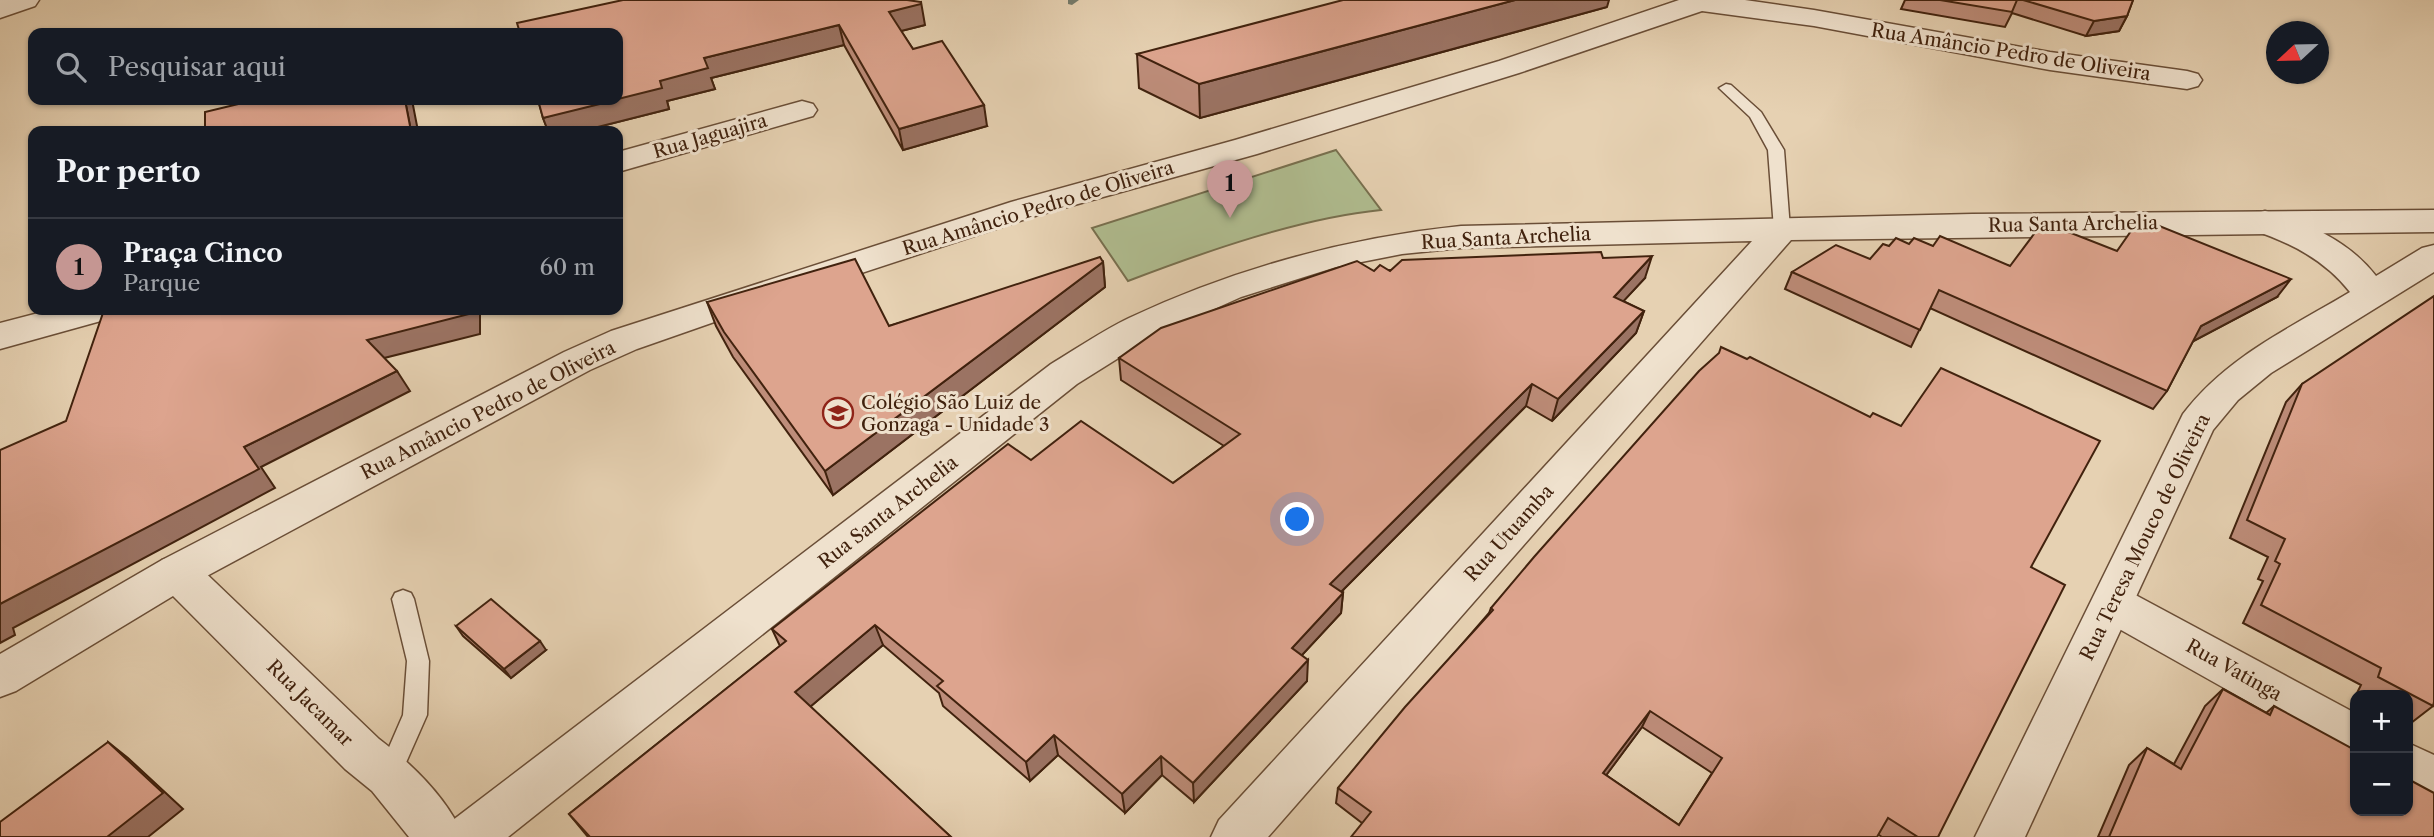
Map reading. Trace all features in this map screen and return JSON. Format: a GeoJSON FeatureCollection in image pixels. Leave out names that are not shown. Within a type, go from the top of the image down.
{"type":"FeatureCollection","features":[{"type":"Feature","properties":{"kind":"street"},"geometry":{"type":"LineString","coordinates":[[0,2],[24,0]]}},
{"type":"Feature","properties":{"kind":"street"},"geometry":{"type":"LineString","coordinates":[[0,10],[24,0]]}},
{"type":"Feature","properties":{"kind":"street","name":"Rua Amâncio Pedro de Oliveira"},"geometry":{"type":"LineString","coordinates":[[0,677],[177,572],[577,361],[624,341],[727,304],[1023,209],[1246,147],[1483,75],[1701,1],[2050,61],[2187,80]]}},
{"type":"Feature","properties":{"kind":"street","name":"Rua Jaguajira"},"geometry":{"type":"LineString","coordinates":[[623,161],[802,110]]}},
{"type":"Feature","properties":{"kind":"street","name":"Rua Santa Archelia"},"geometry":{"type":"LineString","coordinates":[[470,837],[1064,374],[1139,328],[1229,289],[1332,257],[1402,243],[1461,237],[1782,229],[2434,221]]}},
{"type":"Feature","properties":{"kind":"street"},"geometry":{"type":"LineString","coordinates":[[2265,222],[2320,245],[2343,261],[2360,278],[2371,296]]}},
{"type":"Feature","properties":{"kind":"street","name":"Rua Utuamba"},"geometry":{"type":"LineString","coordinates":[[1236,837],[1782,229]]}},
{"type":"Feature","properties":{"kind":"street","name":"Rua Teresa Mouco de Oliveira"},"geometry":{"type":"LineString","coordinates":[[2000,837],[2197,424],[2211,403],[2231,383],[2268,356],[2434,256]]}},
{"type":"Feature","properties":{"kind":"street"},"geometry":{"type":"LineString","coordinates":[[0,336],[76,315]]}},
{"type":"Feature","properties":{"kind":"street","name":"Rua Jacamar"},"geometry":{"type":"LineString","coordinates":[[177,572],[362,754],[389,775],[439,837]]}},
{"type":"Feature","properties":{"kind":"street","name":"Rua Vatinga"},"geometry":{"type":"LineString","coordinates":[[2113,604],[2350,734]]}},
{"type":"Feature","properties":{"kind":"street"},"geometry":{"type":"LineString","coordinates":[[2413,768],[2434,780]]}},
{"type":"Feature","properties":{"kind":"lane"},"geometry":{"type":"LineString","coordinates":[[1726,88],[1756,115],[1776,150],[1782,229]]}},
{"type":"Feature","properties":{"kind":"lane"},"geometry":{"type":"LineString","coordinates":[[389,775],[415,715],[418,661],[402,599]]}},
{"type":"Feature","properties":{"kind":"green space"},"geometry":{"type":"Polygon","coordinates":[[[1336,150],[1381,210],[1285,228],[1128,281],[1092,228],[1336,150]]]}},
{"type":"Feature","properties":{"kind":"building"},"geometry":{"type":"Polygon","coordinates":[[[623,0],[921,2],[889,12],[913,49],[942,41],[984,105],[899,129],[839,25],[704,58],[708,68],[660,81],[662,88],[623,98],[623,28],[518,28],[517,23],[623,0]]]}},
{"type":"Feature","properties":{"kind":"building"},"geometry":{"type":"Polygon","coordinates":[[[1343,0],[1515,0],[1199,84],[1137,54],[1343,0]]]}},
{"type":"Feature","properties":{"kind":"building"},"geometry":{"type":"Polygon","coordinates":[[[1940,0],[2017,0],[2012,12],[1940,0]]]}},
{"type":"Feature","properties":{"kind":"building"},"geometry":{"type":"Polygon","coordinates":[[[2023,0],[2133,0],[2127,16],[2094,21],[2023,0]]]}},
{"type":"Feature","properties":{"kind":"building"},"geometry":{"type":"Polygon","coordinates":[[[234,105],[406,105],[410,126],[205,126],[205,112],[234,105]]]}},
{"type":"Feature","properties":{"kind":"building"},"geometry":{"type":"Polygon","coordinates":[[[539,105],[596,105],[543,118],[539,105]]]}},
{"type":"Feature","properties":{"kind":"building"},"geometry":{"type":"Polygon","coordinates":[[[2138,221],[2147,221],[2291,279],[2201,326],[2167,391],[1939,290],[1920,330],[1792,272],[1836,245],[1870,259],[1883,244],[1889,246],[1896,238],[1909,244],[1914,238],[1933,246],[1940,236],[2010,266],[2043,222],[2117,251],[2138,221]]]}},
{"type":"Feature","properties":{"kind":"building"},"geometry":{"type":"Polygon","coordinates":[[[1601,252],[1603,258],[1652,256],[1614,297],[1644,311],[1558,399],[1532,384],[1330,584],[1343,593],[1292,648],[1308,660],[1193,783],[1161,756],[1122,794],[1054,735],[1026,762],[937,686],[943,681],[875,625],[795,692],[951,837],[590,837],[569,814],[786,641],[772,629],[1008,444],[1031,460],[1081,421],[1173,483],[1240,434],[1119,358],[1161,328],[1357,261],[1374,271],[1380,265],[1390,271],[1402,260],[1601,252]]]}},
{"type":"Feature","properties":{"kind":"building"},"geometry":{"type":"Polygon","coordinates":[[[1100,257],[1103,262],[825,471],[724,332],[707,302],[855,259],[889,326],[1100,257]]]}},
{"type":"Feature","properties":{"kind":"building"},"geometry":{"type":"Polygon","coordinates":[[[2434,296],[2433,706],[2413,695],[2413,690],[2403,690],[2378,677],[2381,668],[2261,605],[2280,564],[2275,561],[2285,539],[2247,520],[2302,384],[2434,296]]]}},
{"type":"Feature","properties":{"kind":"building"},"geometry":{"type":"Polygon","coordinates":[[[102,315],[465,315],[367,340],[397,371],[244,447],[259,469],[0,604],[0,450],[66,421],[102,315]]]}},
{"type":"Feature","properties":{"kind":"building"},"geometry":{"type":"Polygon","coordinates":[[[1721,347],[1747,359],[1750,357],[1870,417],[1873,413],[1901,426],[1941,368],[2100,441],[2031,567],[2065,585],[1938,837],[1918,837],[1888,818],[1877,837],[1351,837],[1371,812],[1338,788],[1405,707],[1493,610],[1491,608],[1534,557],[1699,371],[1719,353],[1721,347]],[[1650,711],[1603,773],[1679,825],[1722,758],[1650,711]]]}},
{"type":"Feature","properties":{"kind":"building"},"geometry":{"type":"Polygon","coordinates":[[[491,599],[540,641],[504,669],[456,626],[491,599]]]}},
{"type":"Feature","properties":{"kind":"building"},"geometry":{"type":"Polygon","coordinates":[[[2223,689],[2270,715],[2274,706],[2350,747],[2350,816],[2413,816],[2413,782],[2434,793],[2434,837],[2109,837],[2147,748],[2181,769],[2223,689]]]}},
{"type":"Feature","properties":{"kind":"building"},"geometry":{"type":"Polygon","coordinates":[[[108,742],[163,793],[107,837],[0,837],[0,822],[108,742]]]}},
{"type":"Feature","properties":{"kind":"place","name":"Praça Cinco"},"geometry":{"type":"Point","coordinates":[1230,218]}},
{"type":"Feature","properties":{"kind":"place","name":"Colégio São Luiz de Gonzaga - Unidade 3"},"geometry":{"type":"Point","coordinates":[838,413]}}]}
